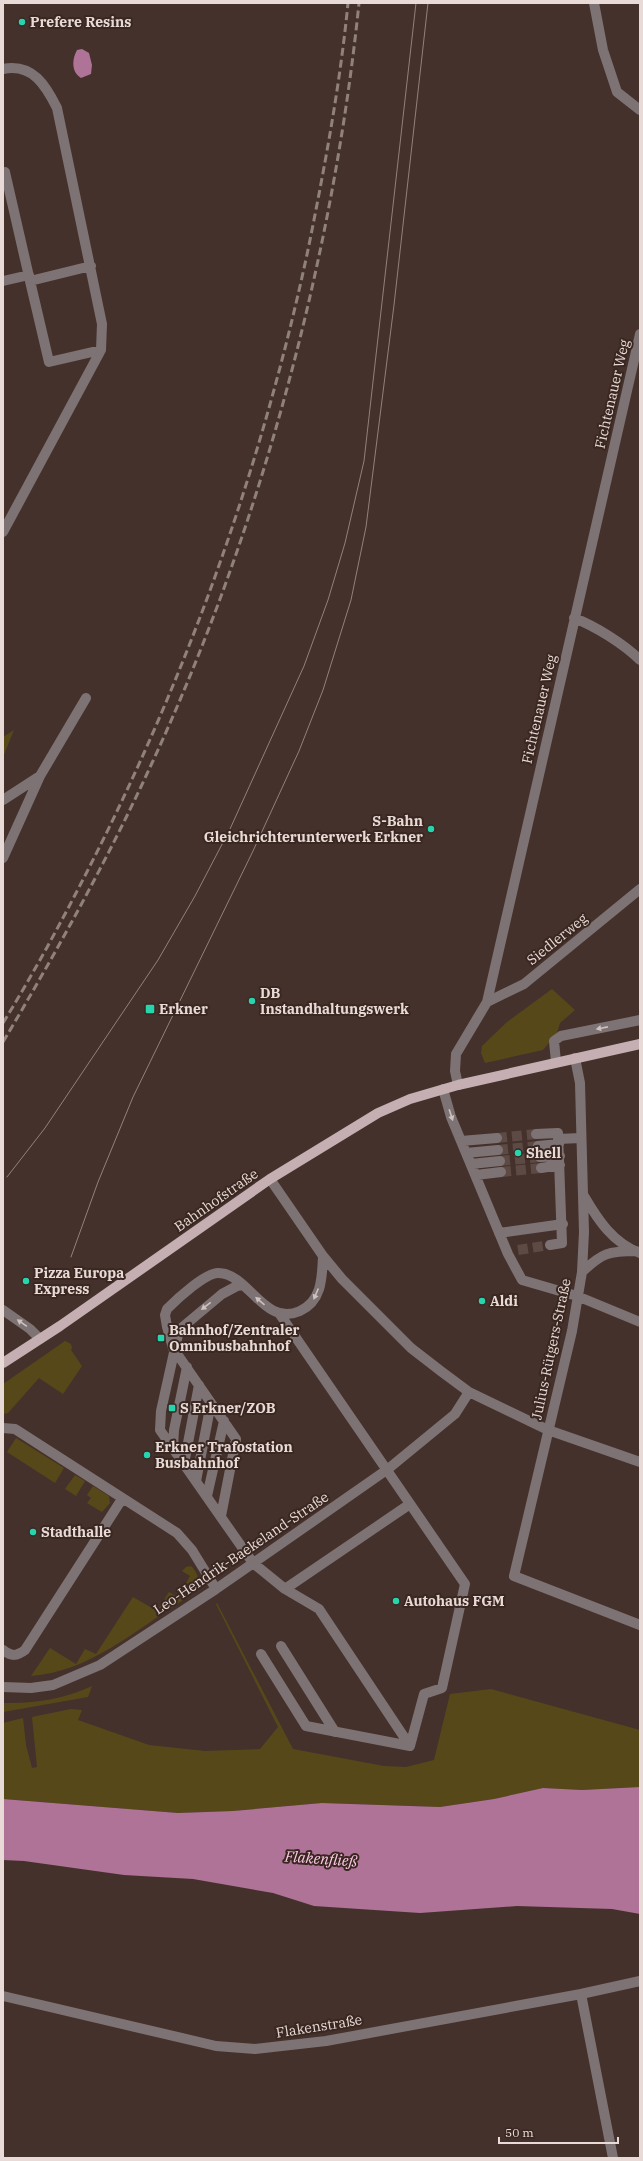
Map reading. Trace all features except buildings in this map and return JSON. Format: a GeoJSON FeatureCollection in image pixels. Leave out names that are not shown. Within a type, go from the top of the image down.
{"type":"FeatureCollection","features":[{"type":"Feature","properties":{"kind":"main road","name":"Bahnhofstraße"},"geometry":{"type":"LineString","coordinates":[[3,1363],[40,1339],[270,1179],[378,1114],[410,1099],[443,1089],[640,1044]]}},
{"type":"Feature","properties":{"kind":"street"},"geometry":{"type":"LineString","coordinates":[[594,3],[603,50],[617,92],[640,110]]}},
{"type":"Feature","properties":{"kind":"street"},"geometry":{"type":"LineString","coordinates":[[3,69],[9,68],[30,72],[45,84],[57,108],[102,324],[101,350],[3,532]]}},
{"type":"Feature","properties":{"kind":"street"},"geometry":{"type":"LineString","coordinates":[[3,173],[5,172],[49,362],[101,350]]}},
{"type":"Feature","properties":{"kind":"street"},"geometry":{"type":"LineString","coordinates":[[3,281],[29,278],[91,266]]}},
{"type":"Feature","properties":{"kind":"street","name":"Fichtenauer Weg"},"geometry":{"type":"LineString","coordinates":[[458,1085],[455,1071],[456,1054],[487,1002],[640,334]]}},
{"type":"Feature","properties":{"kind":"street"},"geometry":{"type":"LineString","coordinates":[[3,514],[14,512]]}},
{"type":"Feature","properties":{"kind":"street"},"geometry":{"type":"LineString","coordinates":[[574,618],[585,622],[632,652],[640,660]]}},
{"type":"Feature","properties":{"kind":"street"},"geometry":{"type":"LineString","coordinates":[[3,858],[40,776],[86,698]]}},
{"type":"Feature","properties":{"kind":"street"},"geometry":{"type":"LineString","coordinates":[[3,800],[40,776]]}},
{"type":"Feature","properties":{"kind":"street","name":"Siedlerweg"},"geometry":{"type":"LineString","coordinates":[[487,1002],[524,984],[640,889]]}},
{"type":"Feature","properties":{"kind":"street"},"geometry":{"type":"LineString","coordinates":[[556,1062],[554,1041],[561,1036],[640,1020]]}},
{"type":"Feature","properties":{"kind":"street","name":"Julius-Rütgers-Straße"},"geometry":{"type":"LineString","coordinates":[[575,1058],[580,1083],[583,1194],[582,1272],[572,1330],[514,1576],[640,1624]]}},
{"type":"Feature","properties":{"kind":"street"},"geometry":{"type":"LineString","coordinates":[[443,1089],[451,1117],[499,1232],[513,1251],[522,1280],[577,1296],[640,1322]]}},
{"type":"Feature","properties":{"kind":"street"},"geometry":{"type":"LineString","coordinates":[[536,1134],[558,1133],[563,1224],[562,1243],[550,1245]]}},
{"type":"Feature","properties":{"kind":"street"},"geometry":{"type":"LineString","coordinates":[[461,1141],[497,1138]]}},
{"type":"Feature","properties":{"kind":"street"},"geometry":{"type":"LineString","coordinates":[[538,1146],[581,1138]]}},
{"type":"Feature","properties":{"kind":"street"},"geometry":{"type":"LineString","coordinates":[[466,1153],[498,1150]]}},
{"type":"Feature","properties":{"kind":"street"},"geometry":{"type":"LineString","coordinates":[[540,1163],[560,1160]]}},
{"type":"Feature","properties":{"kind":"street"},"geometry":{"type":"LineString","coordinates":[[471,1164],[500,1162]]}},
{"type":"Feature","properties":{"kind":"street"},"geometry":{"type":"LineString","coordinates":[[476,1176],[501,1172]]}},
{"type":"Feature","properties":{"kind":"street","name":"Julius-Rütgers-Straße"},"geometry":{"type":"LineString","coordinates":[[270,1179],[323,1256],[373,1312],[411,1348],[469,1392],[548,1430],[640,1462]]}},
{"type":"Feature","properties":{"kind":"street"},"geometry":{"type":"LineString","coordinates":[[583,1194],[598,1220],[617,1240],[638,1252]]}},
{"type":"Feature","properties":{"kind":"street"},"geometry":{"type":"LineString","coordinates":[[499,1232],[563,1224]]}},
{"type":"Feature","properties":{"kind":"street"},"geometry":{"type":"LineString","coordinates":[[582,1272],[596,1259],[614,1251],[638,1252]]}},
{"type":"Feature","properties":{"kind":"street"},"geometry":{"type":"LineString","coordinates":[[221,1516],[236,1439],[173,1348],[165,1315],[167,1309],[171,1304],[207,1276],[217,1273],[235,1278],[268,1308],[279,1313],[295,1313],[308,1307],[316,1298],[321,1281],[323,1256]]}},
{"type":"Feature","properties":{"kind":"street"},"geometry":{"type":"LineString","coordinates":[[243,1285],[237,1286],[226,1292],[179,1330],[173,1348],[161,1411],[160,1430],[253,1563],[285,1589],[319,1609],[410,1746]]}},
{"type":"Feature","properties":{"kind":"street"},"geometry":{"type":"LineString","coordinates":[[3,1310],[30,1329],[40,1339]]}},
{"type":"Feature","properties":{"kind":"street"},"geometry":{"type":"LineString","coordinates":[[279,1313],[388,1469],[465,1584],[442,1688],[424,1694],[410,1746]]}},
{"type":"Feature","properties":{"kind":"street"},"geometry":{"type":"LineString","coordinates":[[173,1447],[174,1430],[187,1367]]}},
{"type":"Feature","properties":{"kind":"street"},"geometry":{"type":"LineString","coordinates":[[184,1464],[199,1386]]}},
{"type":"Feature","properties":{"kind":"street","name":"Leo-Hendrik-Baekeland-Straße"},"geometry":{"type":"LineString","coordinates":[[3,1687],[31,1688],[53,1685],[74,1678],[100,1665],[216,1589],[388,1469],[455,1414],[469,1392]]}},
{"type":"Feature","properties":{"kind":"street"},"geometry":{"type":"LineString","coordinates":[[196,1481],[211,1403]]}},
{"type":"Feature","properties":{"kind":"street"},"geometry":{"type":"LineString","coordinates":[[207,1496],[224,1421]]}},
{"type":"Feature","properties":{"kind":"street"},"geometry":{"type":"LineString","coordinates":[[3,1428],[15,1429],[177,1533],[192,1550],[216,1589]]}},
{"type":"Feature","properties":{"kind":"street"},"geometry":{"type":"LineString","coordinates":[[3,1650],[9,1655],[17,1655],[25,1650],[122,1499]]}},
{"type":"Feature","properties":{"kind":"street"},"geometry":{"type":"LineString","coordinates":[[285,1589],[410,1504]]}},
{"type":"Feature","properties":{"kind":"street"},"geometry":{"type":"LineString","coordinates":[[281,1646],[335,1732]]}},
{"type":"Feature","properties":{"kind":"street"},"geometry":{"type":"LineString","coordinates":[[261,1654],[306,1726],[410,1746]]}},
{"type":"Feature","properties":{"kind":"street","name":"Flakenstraße"},"geometry":{"type":"LineString","coordinates":[[3,1996],[216,2046],[254,2049],[326,2041],[581,1994],[640,1981]]}},
{"type":"Feature","properties":{"kind":"street"},"geometry":{"type":"LineString","coordinates":[[581,1994],[614,2158]]}},
{"type":"Feature","properties":{"kind":"shaded area"},"geometry":{"type":"Polygon","coordinates":[[[14,730],[3,757],[3,737],[14,730]]]}},
{"type":"Feature","properties":{"kind":"shaded area"},"geometry":{"type":"Polygon","coordinates":[[[552,989],[575,1010],[560,1023],[557,1033],[543,1050],[485,1063],[481,1053],[482,1046],[507,1022],[552,989]]]}},
{"type":"Feature","properties":{"kind":"shaded area"},"geometry":{"type":"Polygon","coordinates":[[[65,1341],[71,1344],[71,1350],[82,1366],[63,1394],[39,1378],[8,1413],[3,1414],[3,1384],[65,1341]]]}},
{"type":"Feature","properties":{"kind":"shaded area"},"geometry":{"type":"Polygon","coordinates":[[[16,1438],[64,1468],[55,1483],[7,1452],[16,1438]]]}},
{"type":"Feature","properties":{"kind":"shaded area"},"geometry":{"type":"Polygon","coordinates":[[[75,1475],[85,1481],[76,1496],[65,1489],[75,1475]]]}},
{"type":"Feature","properties":{"kind":"shaded area"},"geometry":{"type":"Polygon","coordinates":[[[93,1486],[109,1496],[110,1503],[102,1512],[87,1503],[91,1498],[87,1495],[93,1486]]]}},
{"type":"Feature","properties":{"kind":"shaded area"},"geometry":{"type":"Polygon","coordinates":[[[191,1566],[195,1571],[198,1580],[195,1589],[183,1600],[130,1636],[92,1658],[73,1667],[52,1673],[31,1676],[50,1648],[76,1664],[85,1649],[96,1654],[133,1597],[157,1611],[169,1592],[178,1597],[190,1576],[182,1571],[186,1567],[191,1566]]]}},
{"type":"Feature","properties":{"kind":"shaded area"},"geometry":{"type":"Polygon","coordinates":[[[217,1603],[293,1749],[384,1766],[406,1767],[434,1760],[450,1694],[491,1689],[640,1730],[640,1787],[582,1790],[543,1788],[494,1799],[440,1807],[322,1803],[233,1811],[178,1813],[3,1799],[3,1723],[23,1718],[26,1745],[32,1768],[37,1767],[32,1717],[71,1709],[82,1710],[78,1720],[149,1745],[205,1751],[260,1749],[278,1727],[216,1604],[217,1603]]]}},
{"type":"Feature","properties":{"kind":"shaded area"},"geometry":{"type":"Polygon","coordinates":[[[92,1686],[88,1697],[3,1712],[3,1703],[26,1703],[49,1700],[81,1691],[92,1686]]]}},
{"type":"Feature","properties":{"kind":"water"},"geometry":{"type":"Polygon","coordinates":[[[82,49],[89,53],[92,65],[91,74],[81,78],[75,72],[73,61],[77,50],[82,49]]]}},
{"type":"Feature","properties":{"kind":"water","name":"Flakenfließ"},"geometry":{"type":"Polygon","coordinates":[[[640,1787],[640,1914],[612,1909],[517,1906],[420,1913],[314,1906],[273,1893],[193,1879],[124,1875],[24,1861],[3,1860],[3,1799],[178,1813],[233,1811],[322,1803],[440,1807],[494,1799],[543,1788],[582,1790],[640,1787]]]}},
{"type":"Feature","properties":{"kind":"tunnel"},"geometry":{"type":"LineString","coordinates":[[497,1138],[536,1134]]}},
{"type":"Feature","properties":{"kind":"tunnel"},"geometry":{"type":"LineString","coordinates":[[498,1150],[538,1146]]}},
{"type":"Feature","properties":{"kind":"tunnel"},"geometry":{"type":"LineString","coordinates":[[500,1161],[540,1157]]}},
{"type":"Feature","properties":{"kind":"tunnel"},"geometry":{"type":"LineString","coordinates":[[501,1172],[541,1168]]}},
{"type":"Feature","properties":{"kind":"tunnel"},"geometry":{"type":"LineString","coordinates":[[518,1250],[550,1245]]}},
{"type":"Feature","properties":{"kind":"tram line"},"geometry":{"type":"LineString","coordinates":[[7,1177],[45,1128],[158,960],[195,896],[230,829],[304,666],[328,600],[345,543],[364,461],[416,3]]}},
{"type":"Feature","properties":{"kind":"tram line"},"geometry":{"type":"LineString","coordinates":[[71,1257],[98,1182],[133,1097],[253,851],[299,751],[323,690],[351,600],[366,527],[394,305],[428,3]]}},
{"type":"Feature","properties":{"kind":"railway"},"geometry":{"type":"LineString","coordinates":[[3,1023],[29,980],[65,913],[100,846],[134,774],[167,701],[224,552],[249,477],[271,400],[309,245],[332,125],[348,3]]}},
{"type":"Feature","properties":{"kind":"railway"},"geometry":{"type":"LineString","coordinates":[[3,1042],[43,974],[118,834],[135,799],[191,674],[226,582],[258,487],[286,391],[311,294],[331,197],[347,99],[359,3]]}},
{"type":"Feature","properties":{"kind":"place","name":"Prefere Resins"},"geometry":{"type":"Point","coordinates":[22,22]}},
{"type":"Feature","properties":{"kind":"place","name":"S-Bahn Gleichrichterunterwerk Erkner"},"geometry":{"type":"Point","coordinates":[431,829]}},
{"type":"Feature","properties":{"kind":"place","name":"DB Instandhaltungswerk"},"geometry":{"type":"Point","coordinates":[252,1001]}},
{"type":"Feature","properties":{"kind":"place","name":"Erkner"},"geometry":{"type":"Point","coordinates":[150,1009]}},
{"type":"Feature","properties":{"kind":"place","name":"Shell"},"geometry":{"type":"Point","coordinates":[518,1153]}},
{"type":"Feature","properties":{"kind":"place","name":"Pizza Europa Express"},"geometry":{"type":"Point","coordinates":[26,1281]}},
{"type":"Feature","properties":{"kind":"place","name":"Aldi"},"geometry":{"type":"Point","coordinates":[482,1301]}},
{"type":"Feature","properties":{"kind":"place","name":"Bahnhof/Zentraler Omnibusbahnhof"},"geometry":{"type":"Point","coordinates":[161,1338]}},
{"type":"Feature","properties":{"kind":"place","name":"S Erkner/ZOB"},"geometry":{"type":"Point","coordinates":[172,1408]}},
{"type":"Feature","properties":{"kind":"place","name":"Erkner Trafostation Busbahnhof"},"geometry":{"type":"Point","coordinates":[147,1455]}},
{"type":"Feature","properties":{"kind":"place","name":"Stadthalle"},"geometry":{"type":"Point","coordinates":[33,1532]}},
{"type":"Feature","properties":{"kind":"place","name":"Autohaus FGM"},"geometry":{"type":"Point","coordinates":[396,1601]}}]}
